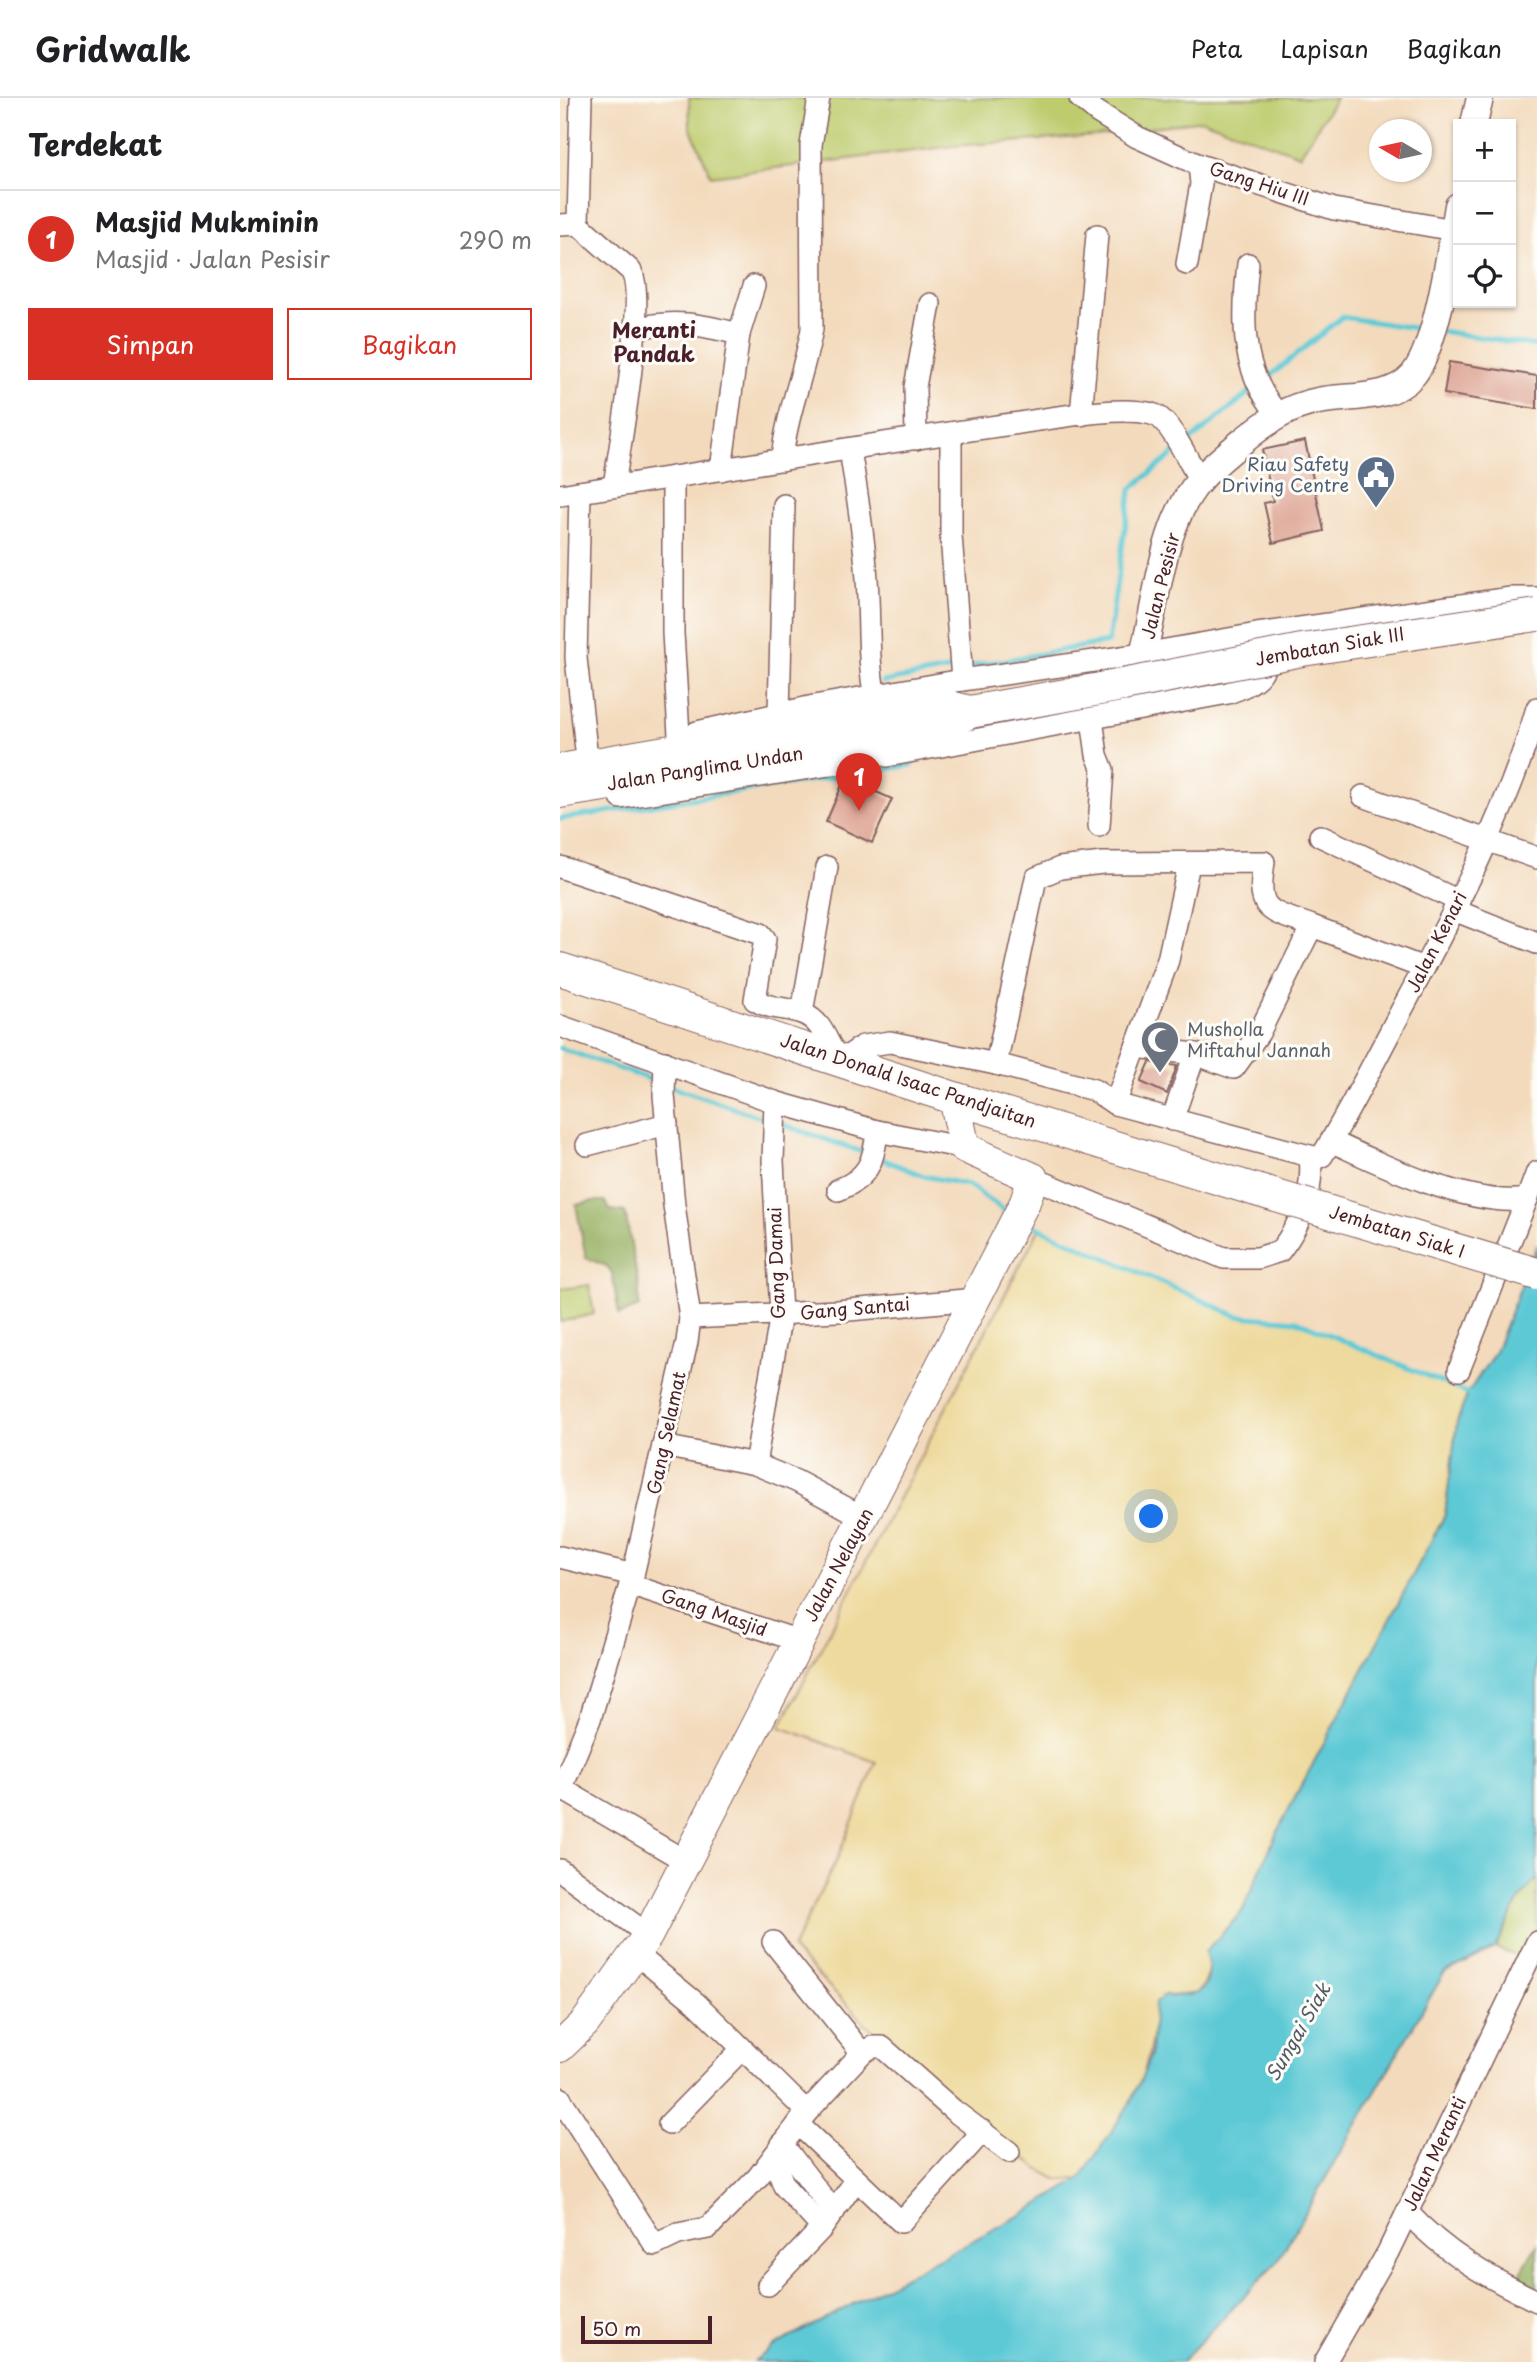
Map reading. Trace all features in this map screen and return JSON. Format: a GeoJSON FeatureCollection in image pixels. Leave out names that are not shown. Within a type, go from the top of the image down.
{"type":"FeatureCollection","features":[{"type":"Feature","properties":{"kind":"main road","name":"Jembatan Siak III"},"geometry":{"type":"LineString","coordinates":[[1127,698],[1302,650],[1537,615]]}},
{"type":"Feature","properties":{"kind":"main road","name":"Jalan Panglima Undan"},"geometry":{"type":"LineString","coordinates":[[560,770],[630,750],[929,707],[946,706],[970,712],[1127,698]]}},
{"type":"Feature","properties":{"kind":"main road","name":"Jalan Panglima Undan"},"geometry":{"type":"LineString","coordinates":[[560,792],[751,769],[930,731],[970,712]]}},
{"type":"Feature","properties":{"kind":"main road","name":"Jalan Donald Isaac Pandjaitan"},"geometry":{"type":"LineString","coordinates":[[560,969],[744,1027],[954,1098],[1256,1190]]}},
{"type":"Feature","properties":{"kind":"main road"},"geometry":{"type":"LineString","coordinates":[[954,1098],[965,1148],[1024,1203]]}},
{"type":"Feature","properties":{"kind":"main road","name":"Jembatan Siak I"},"geometry":{"type":"LineString","coordinates":[[1256,1190],[1537,1274]]}},
{"type":"Feature","properties":{"kind":"main road","name":"Jalan Nelayan"},"geometry":{"type":"LineString","coordinates":[[560,2047],[585,2023],[641,1944],[687,1862],[1024,1203]]}},
{"type":"Feature","properties":{"kind":"street"},"geometry":{"type":"LineString","coordinates":[[581,98],[569,225],[634,274],[635,328],[614,486]]}},
{"type":"Feature","properties":{"kind":"street"},"geometry":{"type":"LineString","coordinates":[[782,460],[788,417],[807,358],[812,329],[811,145],[819,98]]}},
{"type":"Feature","properties":{"kind":"street","name":"Gang Hiu III"},"geometry":{"type":"LineString","coordinates":[[1080,98],[1097,113],[1137,137],[1199,165],[1334,209],[1453,218]]}},
{"type":"Feature","properties":{"kind":"street"},"geometry":{"type":"LineString","coordinates":[[1475,119],[1480,98]]}},
{"type":"Feature","properties":{"kind":"street"},"geometry":{"type":"LineString","coordinates":[[1187,264],[1201,184],[1199,165]]}},
{"type":"Feature","properties":{"kind":"street","name":"Jalan Pesisir"},"geometry":{"type":"LineString","coordinates":[[560,754],[584,744],[630,750],[678,726],[873,684],[962,669],[1143,654],[1163,564],[1195,473],[1270,406],[1372,396],[1404,383],[1414,374],[1428,346],[1453,232]]}},
{"type":"Feature","properties":{"kind":"street"},"geometry":{"type":"LineString","coordinates":[[1081,415],[1097,235]]}},
{"type":"Feature","properties":{"kind":"street"},"geometry":{"type":"LineString","coordinates":[[1248,264],[1245,332],[1253,378],[1270,406]]}},
{"type":"Feature","properties":{"kind":"street"},"geometry":{"type":"LineString","coordinates":[[721,470],[739,334],[754,286]]}},
{"type":"Feature","properties":{"kind":"street"},"geometry":{"type":"LineString","coordinates":[[916,439],[915,387],[930,304]]}},
{"type":"Feature","properties":{"kind":"street"},"geometry":{"type":"LineString","coordinates":[[635,328],[676,321],[739,334]]}},
{"type":"Feature","properties":{"kind":"street"},"geometry":{"type":"LineString","coordinates":[[584,744],[576,657],[570,493],[1081,415],[1154,415],[1166,422],[1195,473]]}},
{"type":"Feature","properties":{"kind":"street"},"geometry":{"type":"LineString","coordinates":[[951,433],[951,535],[962,669]]}},
{"type":"Feature","properties":{"kind":"street"},"geometry":{"type":"LineString","coordinates":[[850,450],[867,578],[873,684]]}},
{"type":"Feature","properties":{"kind":"street"},"geometry":{"type":"LineString","coordinates":[[673,477],[678,726]]}},
{"type":"Feature","properties":{"kind":"street"},"geometry":{"type":"LineString","coordinates":[[778,704],[785,544],[784,505]]}},
{"type":"Feature","properties":{"kind":"street"},"geometry":{"type":"LineString","coordinates":[[1143,654],[1257,634],[1511,598],[1537,598]]}},
{"type":"Feature","properties":{"kind":"street"},"geometry":{"type":"LineString","coordinates":[[751,769],[1092,719],[1127,698],[1246,687],[1262,675],[1267,662],[1265,650],[1257,634]]}},
{"type":"Feature","properties":{"kind":"street","name":"Jalan Kenari"},"geometry":{"type":"LineString","coordinates":[[1310,1156],[1322,1156],[1331,1141],[1457,906],[1510,790],[1537,708]]}},
{"type":"Feature","properties":{"kind":"street"},"geometry":{"type":"LineString","coordinates":[[1092,719],[1097,755],[1103,771],[1100,826]]}},
{"type":"Feature","properties":{"kind":"street"},"geometry":{"type":"LineString","coordinates":[[560,807],[710,776]]}},
{"type":"Feature","properties":{"kind":"street"},"geometry":{"type":"LineString","coordinates":[[1363,796],[1537,859]]}},
{"type":"Feature","properties":{"kind":"street"},"geometry":{"type":"LineString","coordinates":[[1320,836],[1457,906],[1537,943]]}},
{"type":"Feature","properties":{"kind":"street"},"geometry":{"type":"LineString","coordinates":[[996,1064],[1036,878],[1060,868],[1103,863],[1264,862],[1260,890],[1263,902],[1278,913],[1424,968]]}},
{"type":"Feature","properties":{"kind":"street"},"geometry":{"type":"LineString","coordinates":[[1115,1104],[1168,960],[1189,864]]}},
{"type":"Feature","properties":{"kind":"street"},"geometry":{"type":"LineString","coordinates":[[560,867],[761,934],[765,939],[755,1000],[773,1008],[802,1013],[824,1030],[841,1061],[863,1046],[890,1042],[996,1064],[1094,1090],[1115,1104],[1310,1156],[1312,1189],[1305,1208],[1280,1251],[1258,1258],[1224,1258],[1024,1203]]}},
{"type":"Feature","properties":{"kind":"street"},"geometry":{"type":"LineString","coordinates":[[802,1013],[827,867]]}},
{"type":"Feature","properties":{"kind":"street"},"geometry":{"type":"LineString","coordinates":[[1136,1047],[1195,1054],[1234,1068],[1242,1059],[1286,983],[1312,926]]}},
{"type":"Feature","properties":{"kind":"street"},"geometry":{"type":"LineString","coordinates":[[744,1027],[783,1023],[802,1013]]}},
{"type":"Feature","properties":{"kind":"street"},"geometry":{"type":"LineString","coordinates":[[560,1026],[664,1077],[774,1107],[873,1149],[965,1148]]}},
{"type":"Feature","properties":{"kind":"street"},"geometry":{"type":"LineString","coordinates":[[1171,1120],[1195,1054]]}},
{"type":"Feature","properties":{"kind":"street","name":"Gang Selamat"},"geometry":{"type":"LineString","coordinates":[[561,1790],[590,1719],[632,1580],[653,1500],[690,1318],[664,1077]]}},
{"type":"Feature","properties":{"kind":"street","name":"Gang Damai"},"geometry":{"type":"LineString","coordinates":[[755,1464],[781,1314],[774,1107]]}},
{"type":"Feature","properties":{"kind":"street"},"geometry":{"type":"LineString","coordinates":[[587,1145],[667,1124]]}},
{"type":"Feature","properties":{"kind":"street"},"geometry":{"type":"LineString","coordinates":[[1331,1141],[1380,1165],[1472,1195],[1501,1202],[1527,1199]]}},
{"type":"Feature","properties":{"kind":"street"},"geometry":{"type":"LineString","coordinates":[[838,1190],[858,1182],[873,1149]]}},
{"type":"Feature","properties":{"kind":"street"},"geometry":{"type":"LineString","coordinates":[[1459,1370],[1537,1172]]}},
{"type":"Feature","properties":{"kind":"street","name":"Gang Santai"},"geometry":{"type":"LineString","coordinates":[[690,1318],[781,1314],[977,1298]]}},
{"type":"Feature","properties":{"kind":"street"},"geometry":{"type":"LineString","coordinates":[[663,1446],[755,1464],[808,1487],[864,1518]]}},
{"type":"Feature","properties":{"kind":"street","name":"Gang Masjid"},"geometry":{"type":"LineString","coordinates":[[560,1557],[632,1580],[799,1641]]}},
{"type":"Feature","properties":{"kind":"street"},"geometry":{"type":"LineString","coordinates":[[561,1790],[687,1862]]}},
{"type":"Feature","properties":{"kind":"street"},"geometry":{"type":"LineString","coordinates":[[560,1870],[641,1944],[742,2049],[856,2179],[901,2222],[983,2131]]}},
{"type":"Feature","properties":{"kind":"street"},"geometry":{"type":"LineString","coordinates":[[773,1942],[862,2053]]}},
{"type":"Feature","properties":{"kind":"street","name":"Jalan Meranti"},"geometry":{"type":"LineString","coordinates":[[1325,2362],[1388,2252],[1537,1942]]}},
{"type":"Feature","properties":{"kind":"street"},"geometry":{"type":"LineString","coordinates":[[560,2098],[655,2245],[678,2234],[709,2228],[778,2151],[802,2118],[862,2053],[882,2046],[953,2110],[1009,2152]]}},
{"type":"Feature","properties":{"kind":"street"},"geometry":{"type":"LineString","coordinates":[[669,2124],[742,2049]]}},
{"type":"Feature","properties":{"kind":"street"},"geometry":{"type":"LineString","coordinates":[[778,2151],[784,2186],[828,2220]]}},
{"type":"Feature","properties":{"kind":"street"},"geometry":{"type":"LineString","coordinates":[[768,2285],[828,2220],[856,2179]]}},
{"type":"Feature","properties":{"kind":"street"},"geometry":{"type":"LineString","coordinates":[[1407,2212],[1428,2235],[1459,2258],[1494,2280],[1537,2301]]}},
{"type":"Feature","properties":{"kind":"green space"},"geometry":{"type":"Polygon","coordinates":[[[689,98],[1336,98],[1300,155],[1202,120],[1095,136],[954,146],[711,176],[690,127],[689,98]]]}},
{"type":"Feature","properties":{"kind":"green space"},"geometry":{"type":"Polygon","coordinates":[[[605,1201],[610,1210],[625,1212],[639,1287],[639,1307],[619,1315],[612,1273],[607,1266],[586,1258],[576,1205],[605,1201]]]}},
{"type":"Feature","properties":{"kind":"green space"},"geometry":{"type":"Polygon","coordinates":[[[589,1285],[594,1314],[560,1322],[560,1289],[589,1285]]]}},
{"type":"Feature","properties":{"kind":"green space"},"geometry":{"type":"Polygon","coordinates":[[[1537,1878],[1537,1933],[1524,1958],[1495,1948],[1518,1901],[1537,1878]]]}},
{"type":"Feature","properties":{"kind":"green space"},"geometry":{"type":"Polygon","coordinates":[[[1537,2244],[1537,2292],[1516,2281],[1537,2244]]]}},
{"type":"Feature","properties":{"kind":"sand"},"geometry":{"type":"Polygon","coordinates":[[[1039,1229],[1237,1316],[1297,1321],[1468,1393],[1457,1422],[1445,1515],[1278,1830],[1242,1912],[1205,1952],[1208,1974],[1196,1994],[1162,1996],[1144,2073],[1129,2105],[1080,2179],[1058,2180],[1038,2169],[891,2049],[792,1949],[838,1857],[876,1762],[780,1727],[1039,1229]]]}},
{"type":"Feature","properties":{"kind":"water","name":"Sungai Siak"},"geometry":{"type":"Polygon","coordinates":[[[1537,1245],[1537,1878],[1518,1901],[1495,1948],[1444,1973],[1277,2262],[1181,2362],[754,2362],[772,2347],[1021,2215],[1080,2179],[1129,2105],[1144,2073],[1151,2052],[1155,2003],[1166,1994],[1169,1997],[1197,1993],[1205,1985],[1209,1968],[1205,1952],[1242,1912],[1278,1830],[1445,1515],[1457,1422],[1468,1393],[1495,1352],[1537,1245]]]}},
{"type":"Feature","properties":{"kind":"building"},"geometry":{"type":"Polygon","coordinates":[[[1449,362],[1537,376],[1537,409],[1444,394],[1449,362]]]}},
{"type":"Feature","properties":{"kind":"building"},"geometry":{"type":"Polygon","coordinates":[[[1305,441],[1324,531],[1273,543],[1264,503],[1273,501],[1262,450],[1305,441]]]}},
{"type":"Feature","properties":{"kind":"building"},"geometry":{"type":"Polygon","coordinates":[[[845,778],[892,799],[872,843],[826,822],[845,778]]]}},
{"type":"Feature","properties":{"kind":"building","name":"Musholla Miftahul Jannah"},"geometry":{"type":"Polygon","coordinates":[[[1150,1062],[1177,1066],[1167,1094],[1141,1082],[1150,1062]]]}},
{"type":"Feature","properties":{"kind":"waterway"},"geometry":{"type":"LineString","coordinates":[[1264,381],[1342,317],[1427,330]]}},
{"type":"Feature","properties":{"kind":"waterway"},"geometry":{"type":"LineString","coordinates":[[1440,331],[1537,346]]}},
{"type":"Feature","properties":{"kind":"waterway"},"geometry":{"type":"LineString","coordinates":[[1185,445],[1256,387]]}},
{"type":"Feature","properties":{"kind":"waterway"},"geometry":{"type":"LineString","coordinates":[[967,667],[1108,642],[1131,489],[1177,451]]}},
{"type":"Feature","properties":{"kind":"waterway"},"geometry":{"type":"LineString","coordinates":[[882,682],[958,668]]}},
{"type":"Feature","properties":{"kind":"waterway"},"geometry":{"type":"LineString","coordinates":[[560,819],[912,765]]}},
{"type":"Feature","properties":{"kind":"waterway"},"geometry":{"type":"LineString","coordinates":[[560,1048],[660,1083]]}},
{"type":"Feature","properties":{"kind":"waterway"},"geometry":{"type":"LineString","coordinates":[[669,1086],[769,1120]]}},
{"type":"Feature","properties":{"kind":"waterway"},"geometry":{"type":"LineString","coordinates":[[778,1123],[868,1154]]}},
{"type":"Feature","properties":{"kind":"waterway"},"geometry":{"type":"LineString","coordinates":[[877,1157],[924,1176],[969,1185],[1007,1213]]}},
{"type":"Feature","properties":{"kind":"waterway"},"geometry":{"type":"LineString","coordinates":[[1025,1222],[1237,1316],[1297,1321],[1474,1396]]}},
{"type":"Feature","properties":{"kind":"place","name":"Riau Safety Driving Centre"},"geometry":{"type":"Point","coordinates":[1376,509]}},
{"type":"Feature","properties":{"kind":"place","name":"Masjid Mukminin"},"geometry":{"type":"Point","coordinates":[859,811]}},
{"type":"Feature","properties":{"kind":"place","name":"Musholla Miftahul Jannah"},"geometry":{"type":"Point","coordinates":[1160,1074]}},
{"type":"Feature","properties":{"kind":"district","name":"Meranti Pandak"},"geometry":{"type":"Point","coordinates":[654,343]}}]}
